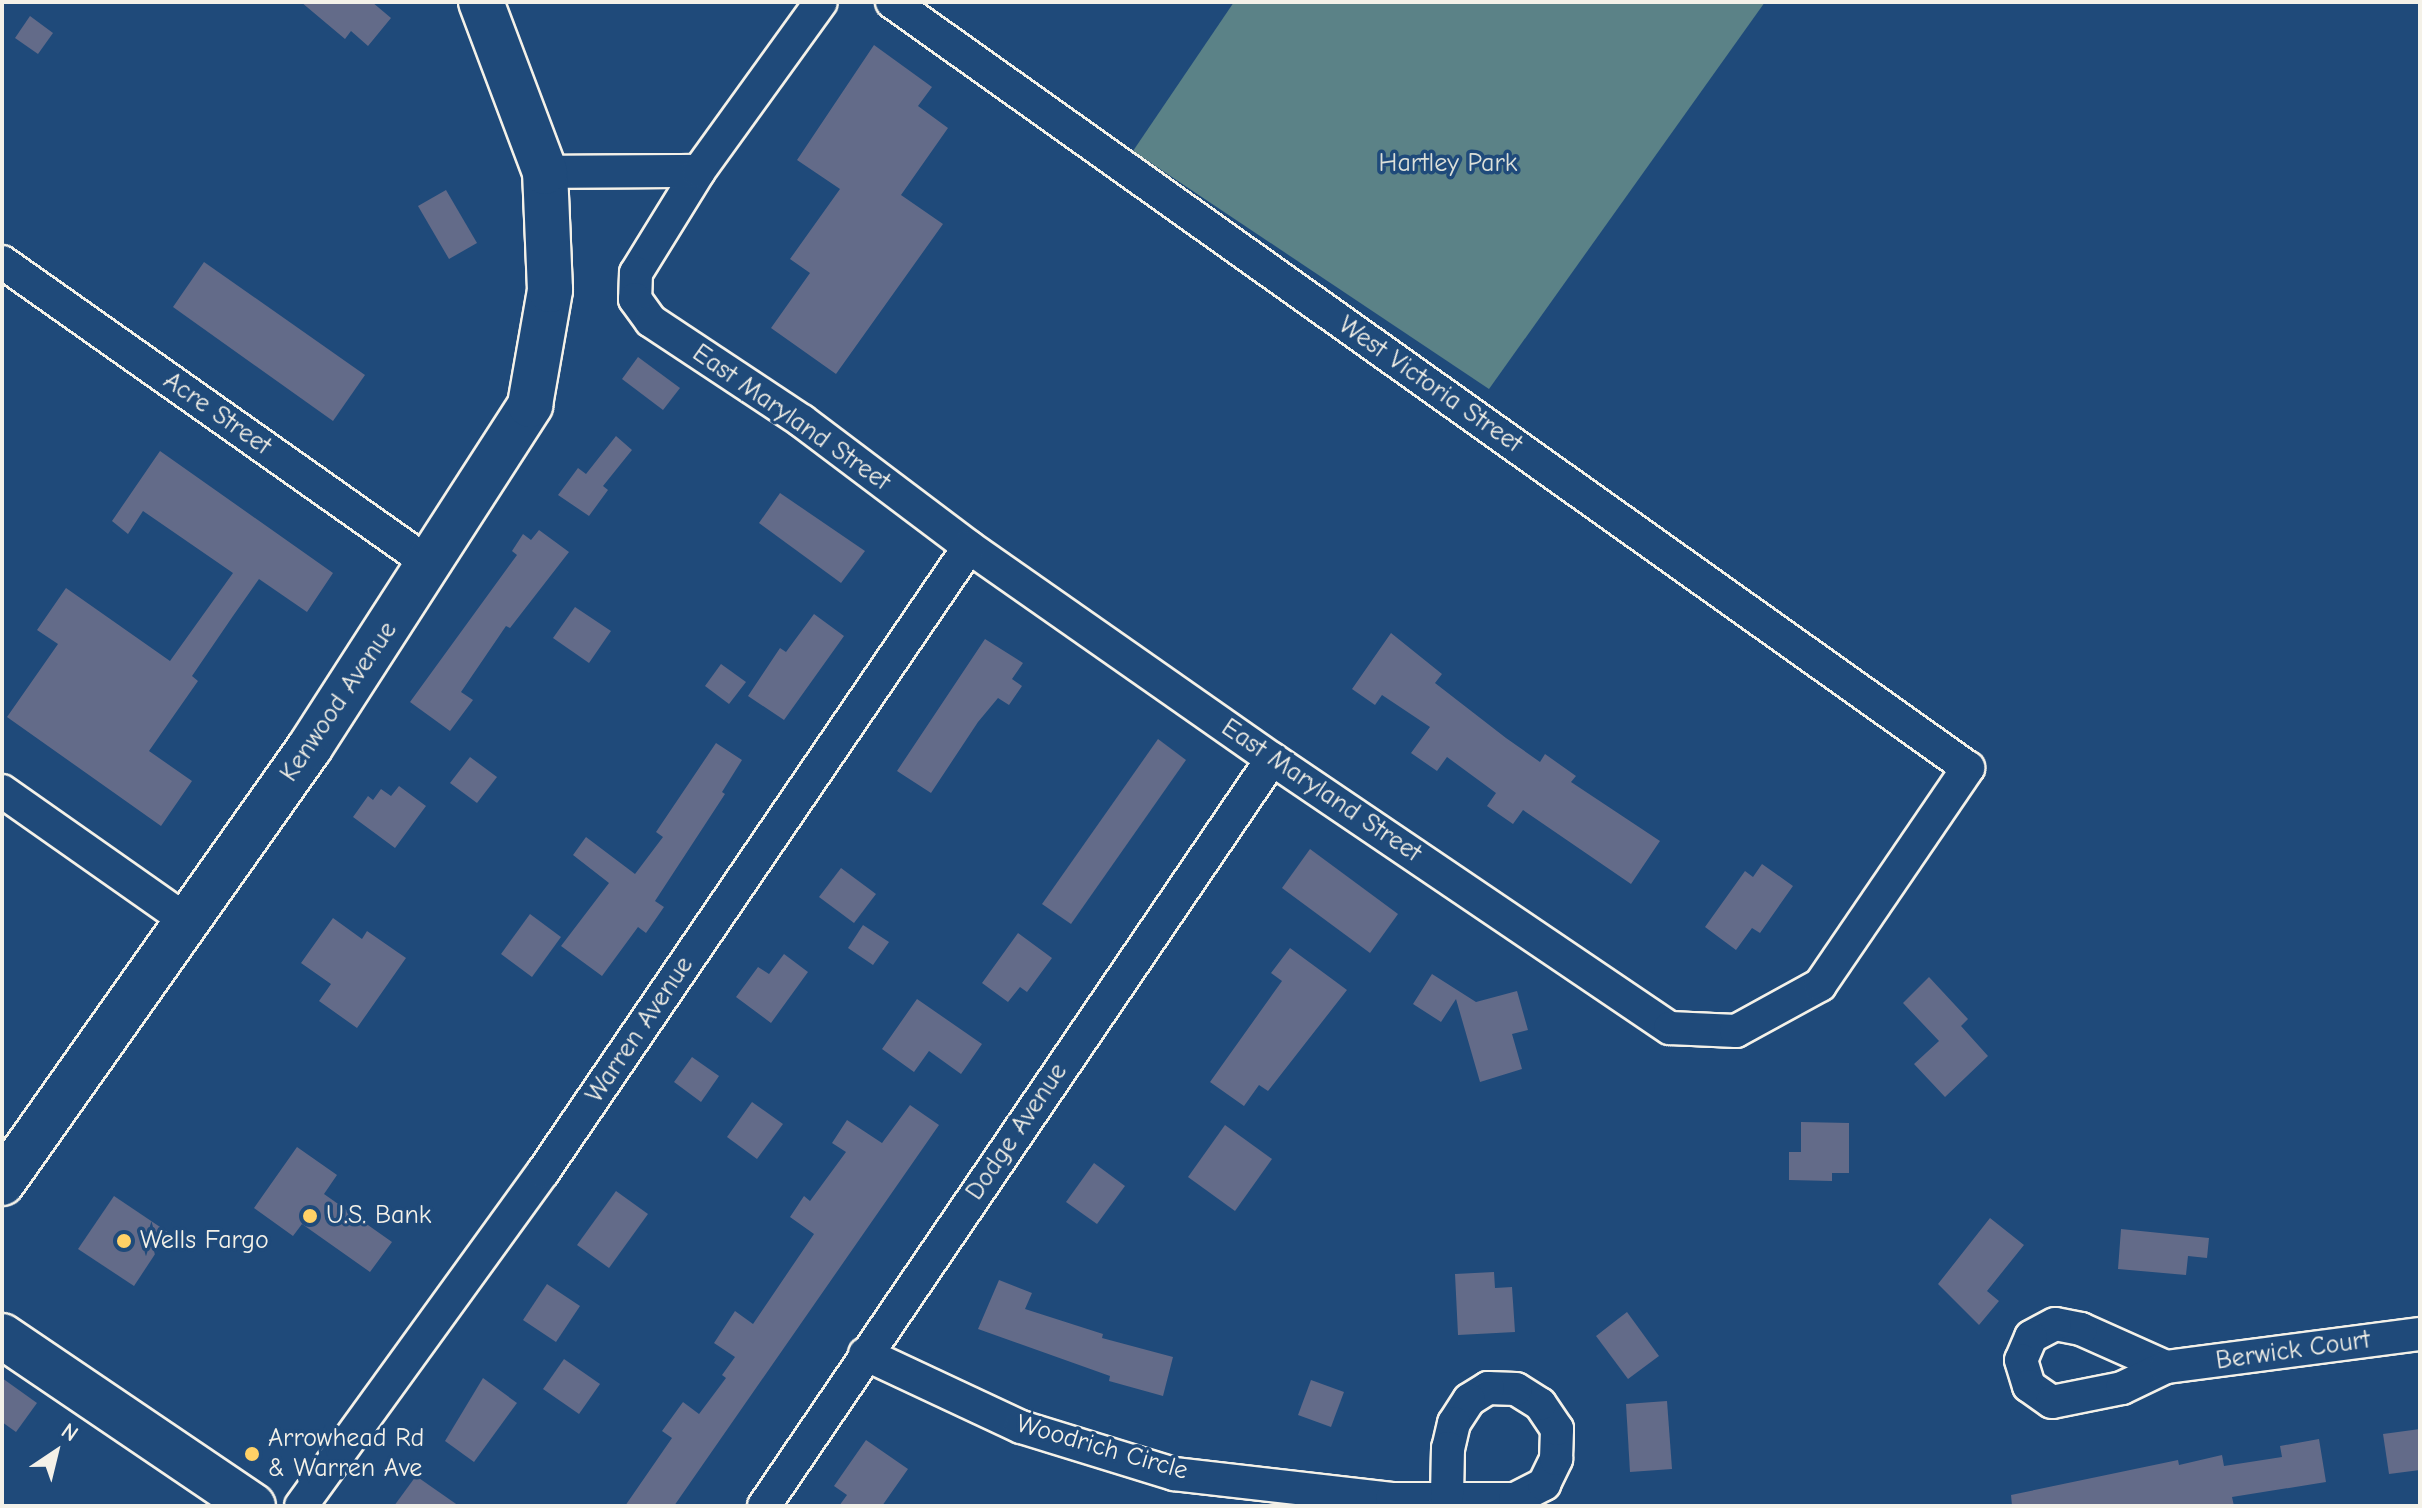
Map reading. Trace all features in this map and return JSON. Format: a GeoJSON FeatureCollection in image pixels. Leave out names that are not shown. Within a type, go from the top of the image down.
{"type":"FeatureCollection","features":[{"type":"Feature","properties":{"kind":"main road","name":"Kenwood Avenue"},"geometry":{"type":"LineString","coordinates":[[2,1183],[187,921],[431,565],[530,405],[550,290],[545,172],[481,2]]}},
{"type":"Feature","properties":{"kind":"main road"},"geometry":{"type":"LineString","coordinates":[[2,1336],[253,1506]]}},
{"type":"Feature","properties":{"kind":"street"},"geometry":{"type":"LineString","coordinates":[[545,172],[699,171],[821,2]]}},
{"type":"Feature","properties":{"kind":"street","name":"West Victoria Street"},"geometry":{"type":"LineString","coordinates":[[892,2],[1968,768]]}},
{"type":"Feature","properties":{"kind":"street","name":"East Maryland Street"},"geometry":{"type":"LineString","coordinates":[[699,171],[636,273],[635,299],[651,321],[802,421],[969,547],[1272,759],[1670,1028],[1736,1031],[1820,985],[1968,768]]}},
{"type":"Feature","properties":{"kind":"street","name":"Acre Street"},"geometry":{"type":"LineString","coordinates":[[2,262],[431,565]]}},
{"type":"Feature","properties":{"kind":"street","name":"Warren Avenue"},"geometry":{"type":"LineString","coordinates":[[301,1506],[543,1172],[969,547]]}},
{"type":"Feature","properties":{"kind":"street","name":"Dodge Avenue"},"geometry":{"type":"LineString","coordinates":[[764,1506],[1272,759]]}},
{"type":"Feature","properties":{"kind":"street"},"geometry":{"type":"LineString","coordinates":[[2,791],[187,921]]}},
{"type":"Feature","properties":{"kind":"street","name":"Berwick Court"},"geometry":{"type":"LineString","coordinates":[[2166,1367],[2420,1334]]}},
{"type":"Feature","properties":{"kind":"street","name":"Woodrich Circle"},"geometry":{"type":"LineString","coordinates":[[865,1354],[1021,1427],[1174,1474],[1392,1499],[1447,1497]]}},
{"type":"Feature","properties":{"kind":"green space","name":"Hartley Park"},"geometry":{"type":"Polygon","coordinates":[[[1234,2],[1765,2],[1489,389],[1133,151],[1234,2]]]}},
{"type":"Feature","properties":{"kind":"building"},"geometry":{"type":"Polygon","coordinates":[[[301,2],[372,2],[391,18],[368,46],[351,31],[345,39],[301,2]]]}},
{"type":"Feature","properties":{"kind":"building"},"geometry":{"type":"Polygon","coordinates":[[[30,16],[53,33],[38,54],[15,38],[30,16]]]}},
{"type":"Feature","properties":{"kind":"building"},"geometry":{"type":"Polygon","coordinates":[[[874,45],[932,87],[918,106],[948,128],[901,195],[943,224],[836,374],[771,328],[810,273],[790,259],[840,189],[797,160],[874,45]]]}},
{"type":"Feature","properties":{"kind":"building"},"geometry":{"type":"Polygon","coordinates":[[[446,190],[477,243],[449,259],[418,206],[446,190]]]}},
{"type":"Feature","properties":{"kind":"building"},"geometry":{"type":"Polygon","coordinates":[[[204,262],[365,375],[333,421],[173,307],[204,262]]]}},
{"type":"Feature","properties":{"kind":"building"},"geometry":{"type":"Polygon","coordinates":[[[638,357],[680,388],[663,410],[622,379],[638,357]]]}},
{"type":"Feature","properties":{"kind":"building"},"geometry":{"type":"Polygon","coordinates":[[[616,436],[632,450],[603,486],[608,490],[589,516],[558,495],[578,468],[586,474],[616,436]]]}},
{"type":"Feature","properties":{"kind":"building"},"geometry":{"type":"Polygon","coordinates":[[[160,451],[333,573],[307,612],[259,579],[192,676],[198,681],[149,751],[192,781],[161,826],[7,717],[58,644],[37,630],[66,588],[170,661],[233,573],[143,511],[128,534],[112,521],[160,451]]]}},
{"type":"Feature","properties":{"kind":"building"},"geometry":{"type":"Polygon","coordinates":[[[780,493],[865,551],[841,583],[759,523],[780,493]]]}},
{"type":"Feature","properties":{"kind":"building"},"geometry":{"type":"Polygon","coordinates":[[[539,530],[569,552],[510,628],[506,626],[461,692],[473,700],[450,731],[410,702],[517,555],[512,551],[523,534],[531,540],[539,530]]]}},
{"type":"Feature","properties":{"kind":"building"},"geometry":{"type":"Polygon","coordinates":[[[575,607],[611,631],[589,663],[553,638],[575,607]]]}},
{"type":"Feature","properties":{"kind":"building"},"geometry":{"type":"Polygon","coordinates":[[[814,614],[844,636],[784,720],[748,696],[780,648],[786,652],[814,614]]]}},
{"type":"Feature","properties":{"kind":"building"},"geometry":{"type":"Polygon","coordinates":[[[1391,633],[1442,674],[1435,683],[1506,738],[1540,762],[1545,754],[1576,776],[1571,782],[1660,841],[1631,884],[1523,810],[1513,824],[1487,806],[1496,793],[1447,757],[1437,771],[1411,753],[1430,727],[1382,695],[1375,705],[1352,689],[1391,633]]]}},
{"type":"Feature","properties":{"kind":"building"},"geometry":{"type":"Polygon","coordinates":[[[985,639],[1023,663],[1012,679],[1022,686],[1009,705],[998,698],[978,722],[931,793],[897,771],[985,639]]]}},
{"type":"Feature","properties":{"kind":"building"},"geometry":{"type":"Polygon","coordinates":[[[721,664],[746,682],[729,704],[705,686],[721,664]]]}},
{"type":"Feature","properties":{"kind":"building"},"geometry":{"type":"Polygon","coordinates":[[[1158,739],[1186,760],[1071,924],[1042,904],[1158,739]]]}},
{"type":"Feature","properties":{"kind":"building"},"geometry":{"type":"Polygon","coordinates":[[[716,743],[742,760],[722,792],[725,794],[655,901],[664,907],[646,933],[638,927],[602,976],[561,946],[609,883],[573,855],[586,837],[635,874],[663,837],[656,832],[716,743]]]}},
{"type":"Feature","properties":{"kind":"building"},"geometry":{"type":"Polygon","coordinates":[[[470,757],[497,777],[477,803],[450,783],[470,757]]]}},
{"type":"Feature","properties":{"kind":"building"},"geometry":{"type":"Polygon","coordinates":[[[399,786],[426,806],[395,848],[353,817],[368,796],[373,800],[381,789],[391,796],[399,786]]]}},
{"type":"Feature","properties":{"kind":"building"},"geometry":{"type":"Polygon","coordinates":[[[1310,849],[1398,914],[1370,953],[1282,888],[1310,849]]]}},
{"type":"Feature","properties":{"kind":"building"},"geometry":{"type":"Polygon","coordinates":[[[1762,864],[1793,886],[1760,933],[1752,928],[1736,950],[1705,927],[1745,871],[1753,877],[1762,864]]]}},
{"type":"Feature","properties":{"kind":"building"},"geometry":{"type":"Polygon","coordinates":[[[841,868],[876,894],[854,923],[819,897],[841,868]]]}},
{"type":"Feature","properties":{"kind":"building"},"geometry":{"type":"Polygon","coordinates":[[[530,914],[561,937],[532,977],[501,954],[530,914]]]}},
{"type":"Feature","properties":{"kind":"building"},"geometry":{"type":"Polygon","coordinates":[[[333,918],[362,939],[367,931],[406,958],[357,1028],[319,1001],[331,984],[301,963],[333,918]]]}},
{"type":"Feature","properties":{"kind":"building"},"geometry":{"type":"Polygon","coordinates":[[[863,925],[889,942],[873,965],[848,948],[863,925]]]}},
{"type":"Feature","properties":{"kind":"building"},"geometry":{"type":"Polygon","coordinates":[[[1018,933],[1052,958],[1027,992],[1020,987],[1008,1002],[982,983],[1018,933]]]}},
{"type":"Feature","properties":{"kind":"building"},"geometry":{"type":"Polygon","coordinates":[[[1290,948],[1347,990],[1268,1091],[1259,1085],[1244,1106],[1210,1082],[1282,981],[1271,973],[1290,948]]]}},
{"type":"Feature","properties":{"kind":"building"},"geometry":{"type":"Polygon","coordinates":[[[784,954],[808,972],[771,1023],[736,997],[758,967],[769,974],[784,954]]]}},
{"type":"Feature","properties":{"kind":"building"},"geometry":{"type":"Polygon","coordinates":[[[1432,974],[1476,1002],[1517,991],[1528,1030],[1512,1034],[1522,1069],[1480,1082],[1456,999],[1441,1022],[1413,1004],[1432,974]]]}},
{"type":"Feature","properties":{"kind":"building"},"geometry":{"type":"Polygon","coordinates":[[[1929,977],[1968,1019],[1961,1026],[1988,1056],[1945,1097],[1914,1064],[1939,1041],[1903,1003],[1929,977]]]}},
{"type":"Feature","properties":{"kind":"building"},"geometry":{"type":"Polygon","coordinates":[[[917,999],[982,1044],[961,1074],[929,1051],[914,1072],[882,1049],[917,999]]]}},
{"type":"Feature","properties":{"kind":"building"},"geometry":{"type":"Polygon","coordinates":[[[692,1057],[719,1076],[701,1102],[674,1082],[692,1057]]]}},
{"type":"Feature","properties":{"kind":"building"},"geometry":{"type":"Polygon","coordinates":[[[752,1102],[783,1124],[757,1159],[727,1137],[752,1102]]]}},
{"type":"Feature","properties":{"kind":"building"},"geometry":{"type":"Polygon","coordinates":[[[910,1105],[939,1125],[674,1506],[625,1506],[672,1438],[662,1431],[683,1402],[699,1414],[726,1378],[722,1375],[735,1357],[714,1343],[735,1311],[753,1324],[814,1234],[790,1217],[804,1196],[810,1201],[846,1152],[832,1143],[847,1120],[882,1143],[910,1105]]]}},
{"type":"Feature","properties":{"kind":"building"},"geometry":{"type":"Polygon","coordinates":[[[1801,1122],[1849,1123],[1849,1173],[1832,1173],[1832,1181],[1789,1180],[1789,1152],[1801,1152],[1801,1122]]]}},
{"type":"Feature","properties":{"kind":"building"},"geometry":{"type":"Polygon","coordinates":[[[1225,1125],[1272,1159],[1235,1211],[1188,1177],[1225,1125]]]}},
{"type":"Feature","properties":{"kind":"building","name":"U.S. Bank"},"geometry":{"type":"Polygon","coordinates":[[[297,1147],[337,1175],[324,1194],[392,1242],[370,1272],[302,1224],[293,1236],[254,1208],[297,1147]]]}},
{"type":"Feature","properties":{"kind":"building"},"geometry":{"type":"Polygon","coordinates":[[[1094,1163],[1125,1186],[1097,1224],[1066,1202],[1094,1163]]]}},
{"type":"Feature","properties":{"kind":"building"},"geometry":{"type":"Polygon","coordinates":[[[616,1191],[648,1214],[609,1268],[577,1245],[616,1191]]]}},
{"type":"Feature","properties":{"kind":"building","name":"Wells Fargo"},"geometry":{"type":"Polygon","coordinates":[[[114,1196],[169,1233],[134,1286],[78,1249],[114,1196]]]}},
{"type":"Feature","properties":{"kind":"building"},"geometry":{"type":"Polygon","coordinates":[[[1990,1218],[2024,1245],[1987,1291],[1999,1301],[1979,1325],[1938,1284],[1990,1218]]]}},
{"type":"Feature","properties":{"kind":"building"},"geometry":{"type":"Polygon","coordinates":[[[2121,1229],[2209,1238],[2207,1258],[2188,1256],[2186,1275],[2118,1269],[2121,1229]]]}},
{"type":"Feature","properties":{"kind":"building"},"geometry":{"type":"Polygon","coordinates":[[[1494,1272],[1495,1288],[1512,1287],[1515,1332],[1458,1335],[1455,1274],[1494,1272]]]}},
{"type":"Feature","properties":{"kind":"building"},"geometry":{"type":"Polygon","coordinates":[[[999,1280],[1032,1293],[1025,1309],[1103,1334],[1102,1338],[1173,1357],[1163,1396],[1109,1381],[1110,1376],[978,1329],[999,1280]]]}},
{"type":"Feature","properties":{"kind":"building"},"geometry":{"type":"Polygon","coordinates":[[[547,1284],[580,1306],[556,1342],[523,1320],[547,1284]]]}},
{"type":"Feature","properties":{"kind":"building"},"geometry":{"type":"Polygon","coordinates":[[[1627,1312],[1659,1356],[1628,1379],[1596,1336],[1627,1312]]]}},
{"type":"Feature","properties":{"kind":"building"},"geometry":{"type":"Polygon","coordinates":[[[564,1359],[600,1384],[579,1414],[543,1389],[564,1359]]]}},
{"type":"Feature","properties":{"kind":"building"},"geometry":{"type":"Polygon","coordinates":[[[2,1378],[37,1403],[16,1432],[2,1422],[2,1378]]]}},
{"type":"Feature","properties":{"kind":"building"},"geometry":{"type":"Polygon","coordinates":[[[483,1378],[517,1403],[474,1462],[445,1441],[483,1378]]]}},
{"type":"Feature","properties":{"kind":"building"},"geometry":{"type":"Polygon","coordinates":[[[1311,1380],[1344,1392],[1331,1427],[1298,1415],[1311,1380]]]}},
{"type":"Feature","properties":{"kind":"building"},"geometry":{"type":"Polygon","coordinates":[[[1667,1401],[1672,1469],[1630,1472],[1626,1404],[1667,1401]]]}},
{"type":"Feature","properties":{"kind":"building"},"geometry":{"type":"Polygon","coordinates":[[[2420,1429],[2420,1470],[2389,1474],[2383,1434],[2420,1429]]]}},
{"type":"Feature","properties":{"kind":"building"},"geometry":{"type":"Polygon","coordinates":[[[2319,1439],[2326,1482],[2232,1497],[2234,1506],[2012,1506],[2011,1495],[2178,1460],[2179,1465],[2222,1455],[2224,1466],[2282,1457],[2280,1446],[2319,1439]]]}},
{"type":"Feature","properties":{"kind":"building"},"geometry":{"type":"Polygon","coordinates":[[[866,1440],[908,1469],[882,1506],[839,1506],[847,1495],[834,1486],[866,1440]]]}},
{"type":"Feature","properties":{"kind":"building"},"geometry":{"type":"Polygon","coordinates":[[[416,1476],[459,1506],[394,1506],[416,1476]]]}},
{"type":"Feature","properties":{"kind":"place","name":"U.S. Bank"},"geometry":{"type":"Point","coordinates":[310,1216]}},
{"type":"Feature","properties":{"kind":"place","name":"Wells Fargo"},"geometry":{"type":"Point","coordinates":[124,1241]}},
{"type":"Feature","properties":{"kind":"place","name":"Arrowhead Rd & Warren Ave"},"geometry":{"type":"Point","coordinates":[252,1454]}}]}
